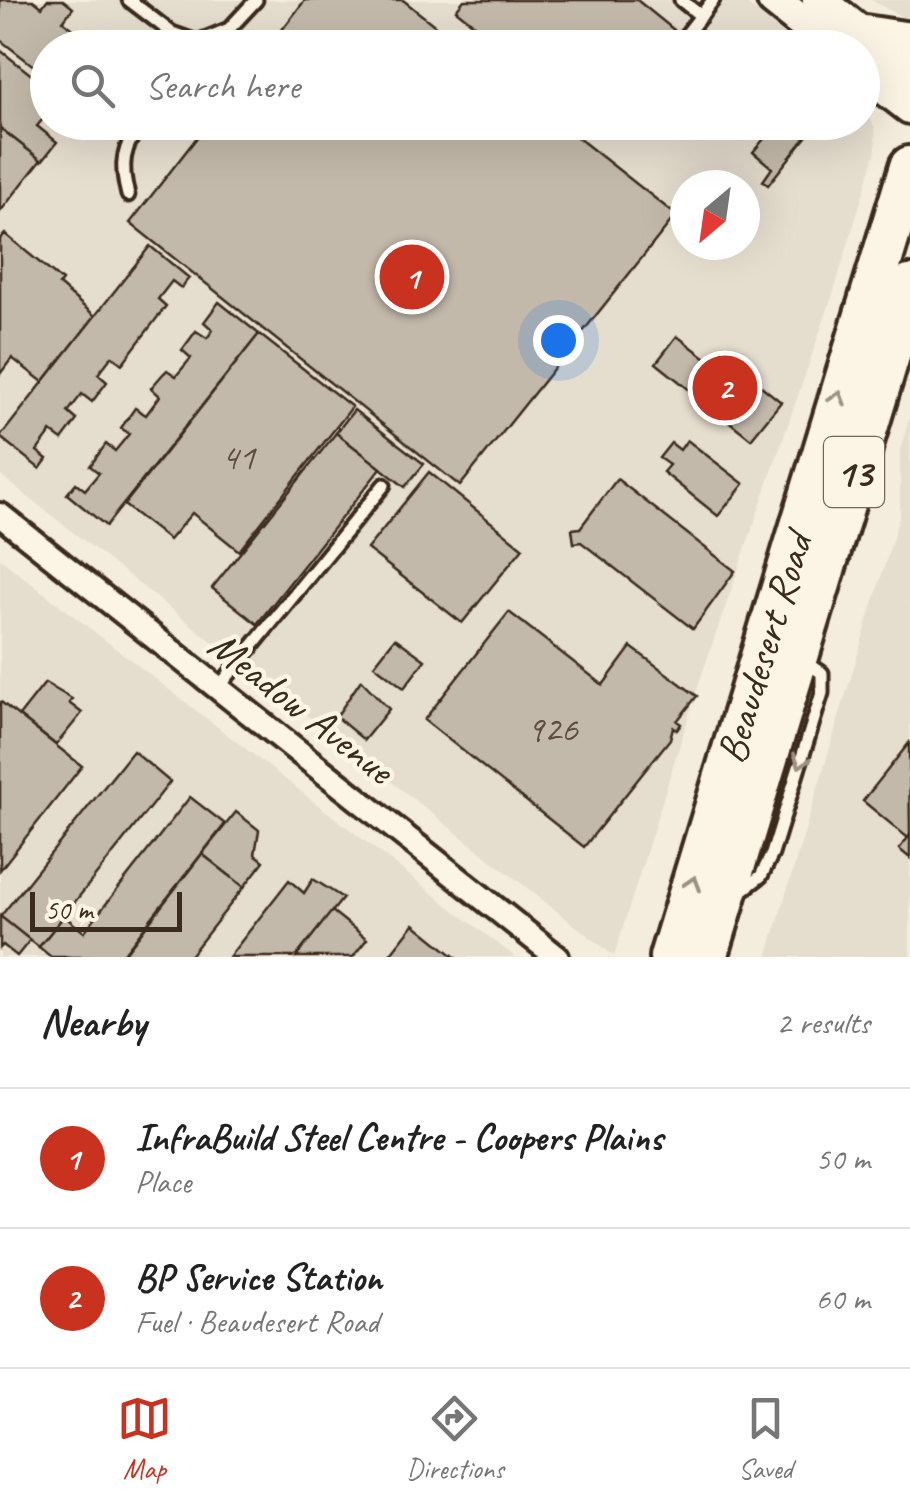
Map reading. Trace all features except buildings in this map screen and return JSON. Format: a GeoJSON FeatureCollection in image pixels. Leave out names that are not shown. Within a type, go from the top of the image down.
{"type":"FeatureCollection","features":[{"type":"Feature","properties":{"kind":"highway"},"geometry":{"type":"LineString","coordinates":[[880,47],[910,43]]}},
{"type":"Feature","properties":{"kind":"highway","name":"Beaudesert Road"},"geometry":{"type":"LineString","coordinates":[[707,957],[724,903],[778,659],[910,167]]}},
{"type":"Feature","properties":{"kind":"highway","name":"Beaudesert Road"},"geometry":{"type":"LineString","coordinates":[[670,957],[910,286]]}},
{"type":"Feature","properties":{"kind":"main road"},"geometry":{"type":"LineString","coordinates":[[774,0],[820,30]]}},
{"type":"Feature","properties":{"kind":"main road"},"geometry":{"type":"LineString","coordinates":[[819,0],[839,30]]}},
{"type":"Feature","properties":{"kind":"main road"},"geometry":{"type":"LineString","coordinates":[[880,61],[910,72]]}},
{"type":"Feature","properties":{"kind":"main road"},"geometry":{"type":"LineString","coordinates":[[880,78],[910,108]]}},
{"type":"Feature","properties":{"kind":"street","name":"Meadow Avenue"},"geometry":{"type":"LineString","coordinates":[[0,515],[557,957]]}},
{"type":"Feature","properties":{"kind":"lane"},"geometry":{"type":"LineString","coordinates":[[128,0],[167,30]]}},
{"type":"Feature","properties":{"kind":"lane"},"geometry":{"type":"LineString","coordinates":[[224,30],[256,0]]}},
{"type":"Feature","properties":{"kind":"lane"},"geometry":{"type":"LineString","coordinates":[[681,0],[701,16]]}},
{"type":"Feature","properties":{"kind":"lane"},"geometry":{"type":"LineString","coordinates":[[690,30],[713,0]]}},
{"type":"Feature","properties":{"kind":"lane"},"geometry":{"type":"LineString","coordinates":[[128,195],[121,168],[131,140]]}},
{"type":"Feature","properties":{"kind":"lane"},"geometry":{"type":"LineString","coordinates":[[218,688],[384,485]]}},
{"type":"Feature","properties":{"kind":"shaded area"},"geometry":{"type":"Polygon","coordinates":[[[0,0],[742,0],[778,30],[30,30],[30,140],[876,140],[876,151],[834,291],[699,683],[614,956],[0,475],[0,0]]]}},
{"type":"Feature","properties":{"kind":"shaded area"},"geometry":{"type":"Polygon","coordinates":[[[871,0],[910,0],[910,16],[902,17],[871,0]]]}},
{"type":"Feature","properties":{"kind":"shaded area"},"geometry":{"type":"Polygon","coordinates":[[[910,416],[910,957],[767,957],[900,514],[900,450],[910,416]]]}},
{"type":"Feature","properties":{"kind":"shaded area"},"geometry":{"type":"Polygon","coordinates":[[[0,559],[515,957],[0,957],[0,559]]]}},
{"type":"Feature","properties":{"kind":"place","name":"InfraBuild Steel Centre - Coopers Plains"},"geometry":{"type":"Point","coordinates":[412,277]}},
{"type":"Feature","properties":{"kind":"place","name":"BP Service Station"},"geometry":{"type":"Point","coordinates":[725,388]}}]}
